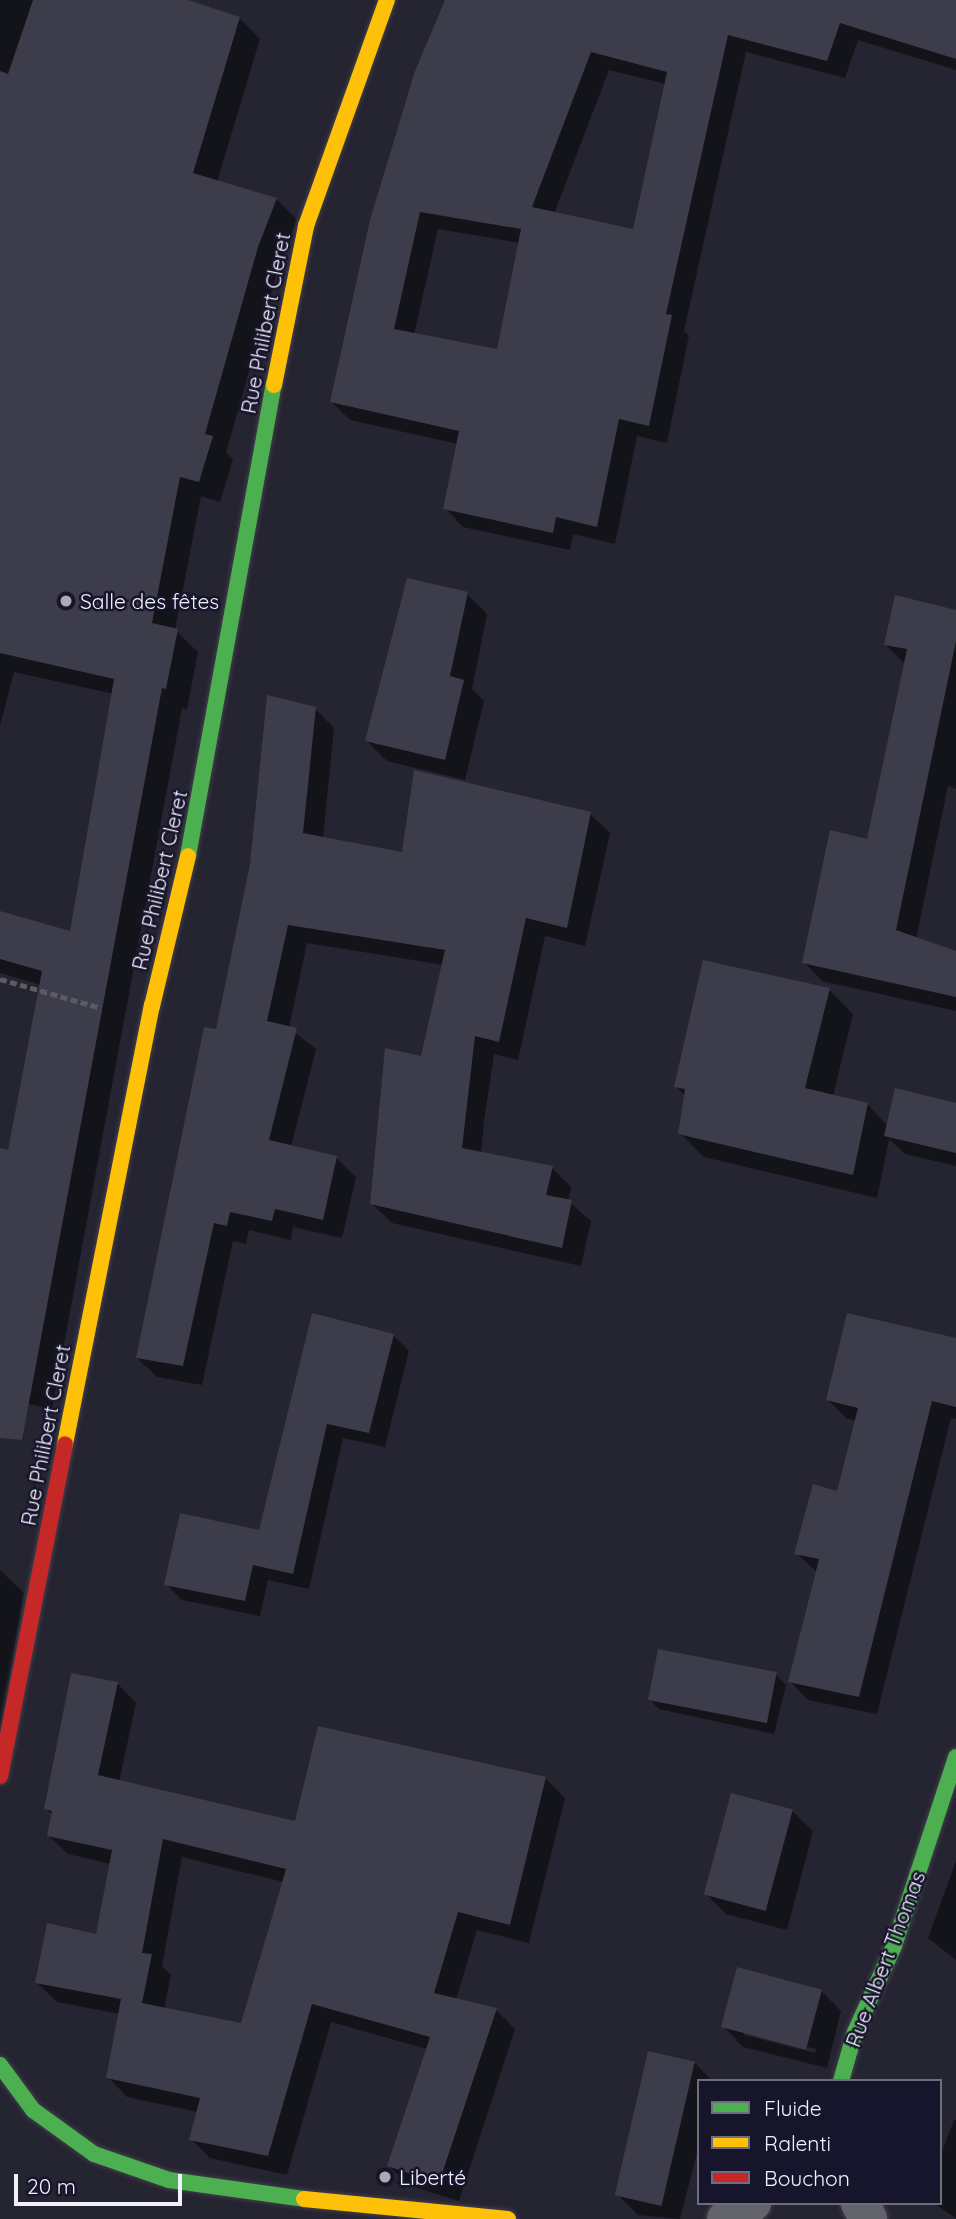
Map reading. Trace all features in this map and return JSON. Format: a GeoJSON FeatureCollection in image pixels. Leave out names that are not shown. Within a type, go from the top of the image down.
{"type":"FeatureCollection","features":[{"type":"Feature","properties":{"kind":"street","name":"Rue Philibert Cleret"},"geometry":{"type":"LineString","coordinates":[[0,1776],[149,1021],[193,833],[249,511],[306,226],[387,0]]}},
{"type":"Feature","properties":{"kind":"street","name":"Rue Albert Thomas"},"geometry":{"type":"LineString","coordinates":[[842,2079],[855,2032],[894,1946],[956,1757]]}},
{"type":"Feature","properties":{"kind":"street"},"geometry":{"type":"LineString","coordinates":[[0,2065],[33,2110],[94,2154],[169,2180],[259,2195],[508,2219]]}},
{"type":"Feature","properties":{"kind":"street"},"geometry":{"type":"LineString","coordinates":[[726,2219],[749,2205]]}},
{"type":"Feature","properties":{"kind":"path"},"geometry":{"type":"LineString","coordinates":[[0,979],[149,1021]]}},
{"type":"Feature","properties":{"kind":"building"},"geometry":{"type":"Polygon","coordinates":[[[33,0],[188,0],[240,17],[193,173],[277,198],[258,247],[205,434],[213,436],[199,482],[180,477],[152,623],[178,629],[166,689],[162,688],[22,1440],[0,1438],[0,1148],[8,1150],[42,971],[0,959],[0,911],[70,931],[114,679],[0,653],[0,71],[8,74],[33,0]]]}},
{"type":"Feature","properties":{"kind":"building"},"geometry":{"type":"Polygon","coordinates":[[[445,0],[956,0],[956,59],[840,23],[827,61],[728,35],[666,314],[672,315],[649,426],[619,419],[597,527],[556,517],[553,533],[443,509],[459,431],[330,402],[370,220],[415,71],[445,0]],[[591,52],[532,207],[633,229],[667,72],[591,52]],[[420,212],[394,329],[497,349],[521,229],[420,212]]]}},
{"type":"Feature","properties":{"kind":"building"},"geometry":{"type":"Polygon","coordinates":[[[407,578],[468,592],[450,676],[464,680],[445,760],[365,741],[407,578]]]}},
{"type":"Feature","properties":{"kind":"building"},"geometry":{"type":"Polygon","coordinates":[[[895,595],[956,610],[956,641],[896,930],[956,951],[956,997],[802,963],[830,830],[867,839],[907,649],[884,645],[895,595]]]}},
{"type":"Feature","properties":{"kind":"building"},"geometry":{"type":"Polygon","coordinates":[[[267,695],[316,707],[303,833],[402,852],[414,770],[591,812],[567,928],[526,918],[499,1042],[475,1036],[462,1148],[553,1166],[546,1195],[572,1200],[562,1248],[370,1204],[385,1048],[421,1056],[445,950],[288,925],[267,1021],[297,1028],[269,1140],[337,1156],[323,1220],[275,1209],[272,1221],[230,1212],[227,1226],[214,1223],[183,1366],[136,1358],[204,1027],[216,1029],[250,864],[267,695]]]}},
{"type":"Feature","properties":{"kind":"building"},"geometry":{"type":"Polygon","coordinates":[[[703,960],[830,988],[805,1088],[868,1103],[853,1175],[678,1134],[685,1089],[674,1087],[703,960]]]}},
{"type":"Feature","properties":{"kind":"building"},"geometry":{"type":"Polygon","coordinates":[[[895,1088],[956,1103],[956,1153],[884,1136],[895,1088]]]}},
{"type":"Feature","properties":{"kind":"building"},"geometry":{"type":"Polygon","coordinates":[[[312,1313],[394,1334],[369,1433],[327,1424],[293,1574],[253,1565],[245,1601],[164,1585],[180,1513],[259,1530],[312,1313]]]}},
{"type":"Feature","properties":{"kind":"building"},"geometry":{"type":"Polygon","coordinates":[[[847,1313],[956,1338],[956,1407],[932,1401],[859,1697],[788,1682],[819,1559],[794,1554],[813,1484],[837,1491],[858,1408],[826,1400],[847,1313]]]}},
{"type":"Feature","properties":{"kind":"building"},"geometry":{"type":"Polygon","coordinates":[[[658,1649],[777,1672],[767,1723],[648,1700],[658,1649]]]}},
{"type":"Feature","properties":{"kind":"building"},"geometry":{"type":"Polygon","coordinates":[[[71,1673],[118,1682],[98,1775],[295,1821],[318,1726],[546,1777],[510,1925],[458,1912],[434,1993],[497,2008],[439,2183],[387,2166],[430,2037],[312,2004],[268,2156],[189,2140],[200,2098],[106,2078],[121,1999],[35,1983],[47,1923],[96,1934],[112,1850],[47,1836],[52,1811],[44,1809],[71,1673]],[[163,1839],[142,1953],[152,1954],[142,2003],[241,2023],[286,1869],[163,1839]]]}},
{"type":"Feature","properties":{"kind":"building"},"geometry":{"type":"Polygon","coordinates":[[[731,1793],[793,1810],[766,1911],[704,1894],[731,1793]]]}},
{"type":"Feature","properties":{"kind":"building"},"geometry":{"type":"Polygon","coordinates":[[[737,1967],[822,1990],[806,2050],[721,2027],[737,1967]]]}},
{"type":"Feature","properties":{"kind":"building"},"geometry":{"type":"Polygon","coordinates":[[[648,2051],[695,2062],[661,2206],[615,2195],[648,2051]]]}},
{"type":"Feature","properties":{"kind":"traffic: fast"},"geometry":{"type":"LineString","coordinates":[[188,856],[274,385]]}},
{"type":"Feature","properties":{"kind":"traffic: fast"},"geometry":{"type":"LineString","coordinates":[[842,2079],[855,2032],[894,1946],[956,1757]]}},
{"type":"Feature","properties":{"kind":"traffic: fast"},"geometry":{"type":"LineString","coordinates":[[0,2065],[33,2110],[94,2154],[169,2180],[304,2199]]}},
{"type":"Feature","properties":{"kind":"traffic: slow"},"geometry":{"type":"LineString","coordinates":[[274,385],[306,226],[387,0]]}},
{"type":"Feature","properties":{"kind":"traffic: slow"},"geometry":{"type":"LineString","coordinates":[[65,1444],[152,1006],[188,856]]}},
{"type":"Feature","properties":{"kind":"traffic: slow"},"geometry":{"type":"LineString","coordinates":[[304,2199],[508,2219]]}},
{"type":"Feature","properties":{"kind":"traffic: jam"},"geometry":{"type":"LineString","coordinates":[[0,1776],[65,1444]]}},
{"type":"Feature","properties":{"kind":"place","name":"Salle des fêtes"},"geometry":{"type":"Point","coordinates":[66,601]}},
{"type":"Feature","properties":{"kind":"place","name":"Liberté"},"geometry":{"type":"Point","coordinates":[385,2177]}}]}
